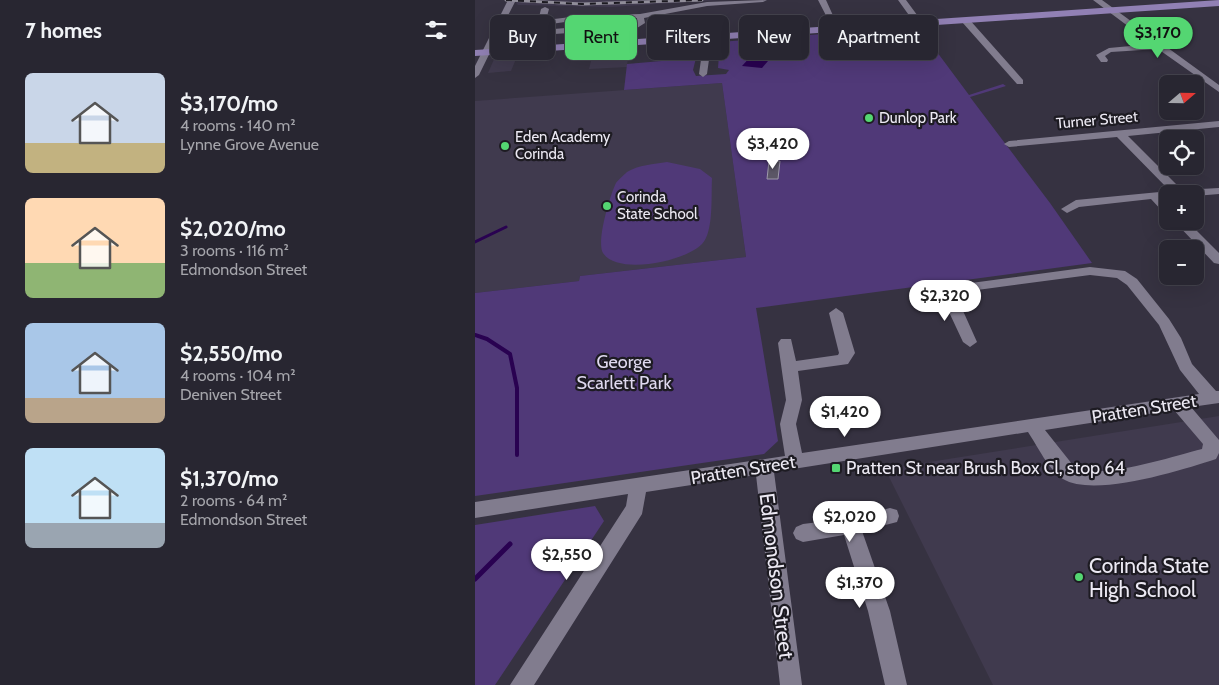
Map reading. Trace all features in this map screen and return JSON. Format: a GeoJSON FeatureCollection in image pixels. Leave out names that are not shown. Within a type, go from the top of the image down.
{"type":"FeatureCollection","features":[{"type":"Feature","properties":{"kind":"main road"},"geometry":{"type":"LineString","coordinates":[[938,22],[1219,3]]}},
{"type":"Feature","properties":{"kind":"main road"},"geometry":{"type":"LineString","coordinates":[[729,37],[819,30]]}},
{"type":"Feature","properties":{"kind":"main road"},"geometry":{"type":"LineString","coordinates":[[481,52],[647,42]]}},
{"type":"Feature","properties":{"kind":"street"},"geometry":{"type":"LineString","coordinates":[[555,30],[642,22],[707,4],[763,0]]}},
{"type":"Feature","properties":{"kind":"street"},"geometry":{"type":"LineString","coordinates":[[822,0],[830,15]]}},
{"type":"Feature","properties":{"kind":"street"},"geometry":{"type":"LineString","coordinates":[[902,0],[913,15]]}},
{"type":"Feature","properties":{"kind":"street"},"geometry":{"type":"LineString","coordinates":[[1097,0],[1219,89]]}},
{"type":"Feature","properties":{"kind":"street"},"geometry":{"type":"LineString","coordinates":[[504,15],[511,2]]}},
{"type":"Feature","properties":{"kind":"street"},"geometry":{"type":"LineString","coordinates":[[544,15],[545,11],[553,12]]}},
{"type":"Feature","properties":{"kind":"street"},"geometry":{"type":"LineString","coordinates":[[555,21],[579,18],[642,22]]}},
{"type":"Feature","properties":{"kind":"street"},"geometry":{"type":"LineString","coordinates":[[965,20],[1020,82]]}},
{"type":"Feature","properties":{"kind":"street"},"geometry":{"type":"LineString","coordinates":[[475,75],[481,52],[490,39]]}},
{"type":"Feature","properties":{"kind":"street"},"geometry":{"type":"LineString","coordinates":[[1103,60],[1100,56],[1109,50],[1161,46]]}},
{"type":"Feature","properties":{"kind":"street"},"geometry":{"type":"LineString","coordinates":[[703,74],[705,60]]}},
{"type":"Feature","properties":{"kind":"street","name":"Turner Street"},"geometry":{"type":"LineString","coordinates":[[1009,144],[1219,124]]}},
{"type":"Feature","properties":{"kind":"street"},"geometry":{"type":"LineString","coordinates":[[1119,133],[1165,185]]}},
{"type":"Feature","properties":{"kind":"street"},"geometry":{"type":"LineString","coordinates":[[1204,192],[1219,191]]}},
{"type":"Feature","properties":{"kind":"street"},"geometry":{"type":"LineString","coordinates":[[1067,209],[1076,204],[1159,195]]}},
{"type":"Feature","properties":{"kind":"street"},"geometry":{"type":"LineString","coordinates":[[1154,196],[1159,201]]}},
{"type":"Feature","properties":{"kind":"street"},"geometry":{"type":"LineString","coordinates":[[1189,230],[1219,260]]}},
{"type":"Feature","properties":{"kind":"street"},"geometry":{"type":"LineString","coordinates":[[926,293],[1089,271],[1120,274],[1132,282],[1164,322],[1174,338],[1185,366],[1215,398]]}},
{"type":"Feature","properties":{"kind":"street"},"geometry":{"type":"LineString","coordinates":[[946,290],[970,342]]}},
{"type":"Feature","properties":{"kind":"street"},"geometry":{"type":"LineString","coordinates":[[790,367],[843,360],[847,353],[836,312]]}},
{"type":"Feature","properties":{"kind":"street"},"geometry":{"type":"LineString","coordinates":[[786,343],[794,400],[789,424],[795,462]]}},
{"type":"Feature","properties":{"kind":"street","name":"Pratten Street"},"geometry":{"type":"LineString","coordinates":[[475,510],[1215,398]]}},
{"type":"Feature","properties":{"kind":"street"},"geometry":{"type":"LineString","coordinates":[[1033,426],[1071,474],[1087,478],[1126,475],[1210,454],[1212,443],[1178,404]]}},
{"type":"Feature","properties":{"kind":"street","name":"Edmondson Street"},"geometry":{"type":"LineString","coordinates":[[764,467],[791,685]]}},
{"type":"Feature","properties":{"kind":"street"},"geometry":{"type":"LineString","coordinates":[[521,685],[635,508],[638,486]]}},
{"type":"Feature","properties":{"kind":"street"},"geometry":{"type":"LineString","coordinates":[[803,533],[851,526],[890,516]]}},
{"type":"Feature","properties":{"kind":"street"},"geometry":{"type":"LineString","coordinates":[[851,526],[879,611],[896,685]]}},
{"type":"Feature","properties":{"kind":"shaded area"},"geometry":{"type":"Polygon","coordinates":[[[517,0],[719,0],[611,7],[518,5],[516,3],[517,0]]]}},
{"type":"Feature","properties":{"kind":"shaded area"},"geometry":{"type":"Polygon","coordinates":[[[494,60],[516,60],[511,71],[488,73],[494,60]]]}},
{"type":"Feature","properties":{"kind":"shaded area"},"geometry":{"type":"Polygon","coordinates":[[[591,60],[628,60],[627,67],[589,69],[591,60]]]}},
{"type":"Feature","properties":{"kind":"shaded area"},"geometry":{"type":"Polygon","coordinates":[[[747,60],[769,60],[762,68],[742,66],[747,60]]]}},
{"type":"Feature","properties":{"kind":"shaded area","name":"Corinda State School"},"geometry":{"type":"Polygon","coordinates":[[[722,83],[746,257],[580,276],[579,281],[475,293],[475,101],[722,83]]]}},
{"type":"Feature","properties":{"kind":"shaded area","name":"Corinda State High School"},"geometry":{"type":"Polygon","coordinates":[[[1219,416],[1219,685],[993,685],[885,469],[1219,416]]]}},
{"type":"Feature","properties":{"kind":"green space","name":"George Scarlett Park"},"geometry":{"type":"Polygon","coordinates":[[[819,34],[819,60],[938,60],[938,53],[969,95],[1003,84],[1006,86],[970,97],[1050,203],[1092,263],[756,308],[778,441],[764,454],[475,496],[475,293],[579,281],[580,276],[746,257],[722,83],[624,90],[627,64],[696,60],[693,70],[696,76],[726,74],[729,70],[718,68],[719,60],[729,60],[729,41],[739,41],[739,60],[809,60],[809,35],[819,34]]]}},
{"type":"Feature","properties":{"kind":"green space"},"geometry":{"type":"Polygon","coordinates":[[[667,162],[700,169],[712,178],[712,203],[706,238],[694,250],[682,256],[652,264],[623,264],[611,260],[603,253],[601,239],[607,208],[616,183],[631,170],[646,165],[667,162]]]}},
{"type":"Feature","properties":{"kind":"green space"},"geometry":{"type":"Polygon","coordinates":[[[595,506],[604,521],[495,685],[475,685],[475,525],[595,506]]]}},
{"type":"Feature","properties":{"kind":"building"},"geometry":{"type":"Polygon","coordinates":[[[769,161],[780,161],[778,179],[767,179],[769,161]]]}},
{"type":"Feature","properties":{"kind":"waterway"},"geometry":{"type":"LineString","coordinates":[[475,242],[506,227]]}},
{"type":"Feature","properties":{"kind":"waterway"},"geometry":{"type":"LineString","coordinates":[[475,335],[487,339],[510,354],[517,388],[517,455]]}},
{"type":"Feature","properties":{"kind":"waterway"},"geometry":{"type":"LineString","coordinates":[[475,579],[510,544]]}},
{"type":"Feature","properties":{"kind":"railway"},"geometry":{"type":"LineString","coordinates":[[506,0],[582,4],[702,0]]}},
{"type":"Feature","properties":{"kind":"place","name":"Dunlop Park"},"geometry":{"type":"Point","coordinates":[869,118]}},
{"type":"Feature","properties":{"kind":"place","name":"Eden Academy Corinda"},"geometry":{"type":"Point","coordinates":[505,146]}},
{"type":"Feature","properties":{"kind":"place","name":"Corinda State School"},"geometry":{"type":"Point","coordinates":[607,206]}},
{"type":"Feature","properties":{"kind":"place","name":"Pratten St near Brush Box Cl, stop 64"},"geometry":{"type":"Point","coordinates":[836,468]}},
{"type":"Feature","properties":{"kind":"place","name":"Corinda State High School"},"geometry":{"type":"Point","coordinates":[1079,577]}}]}
